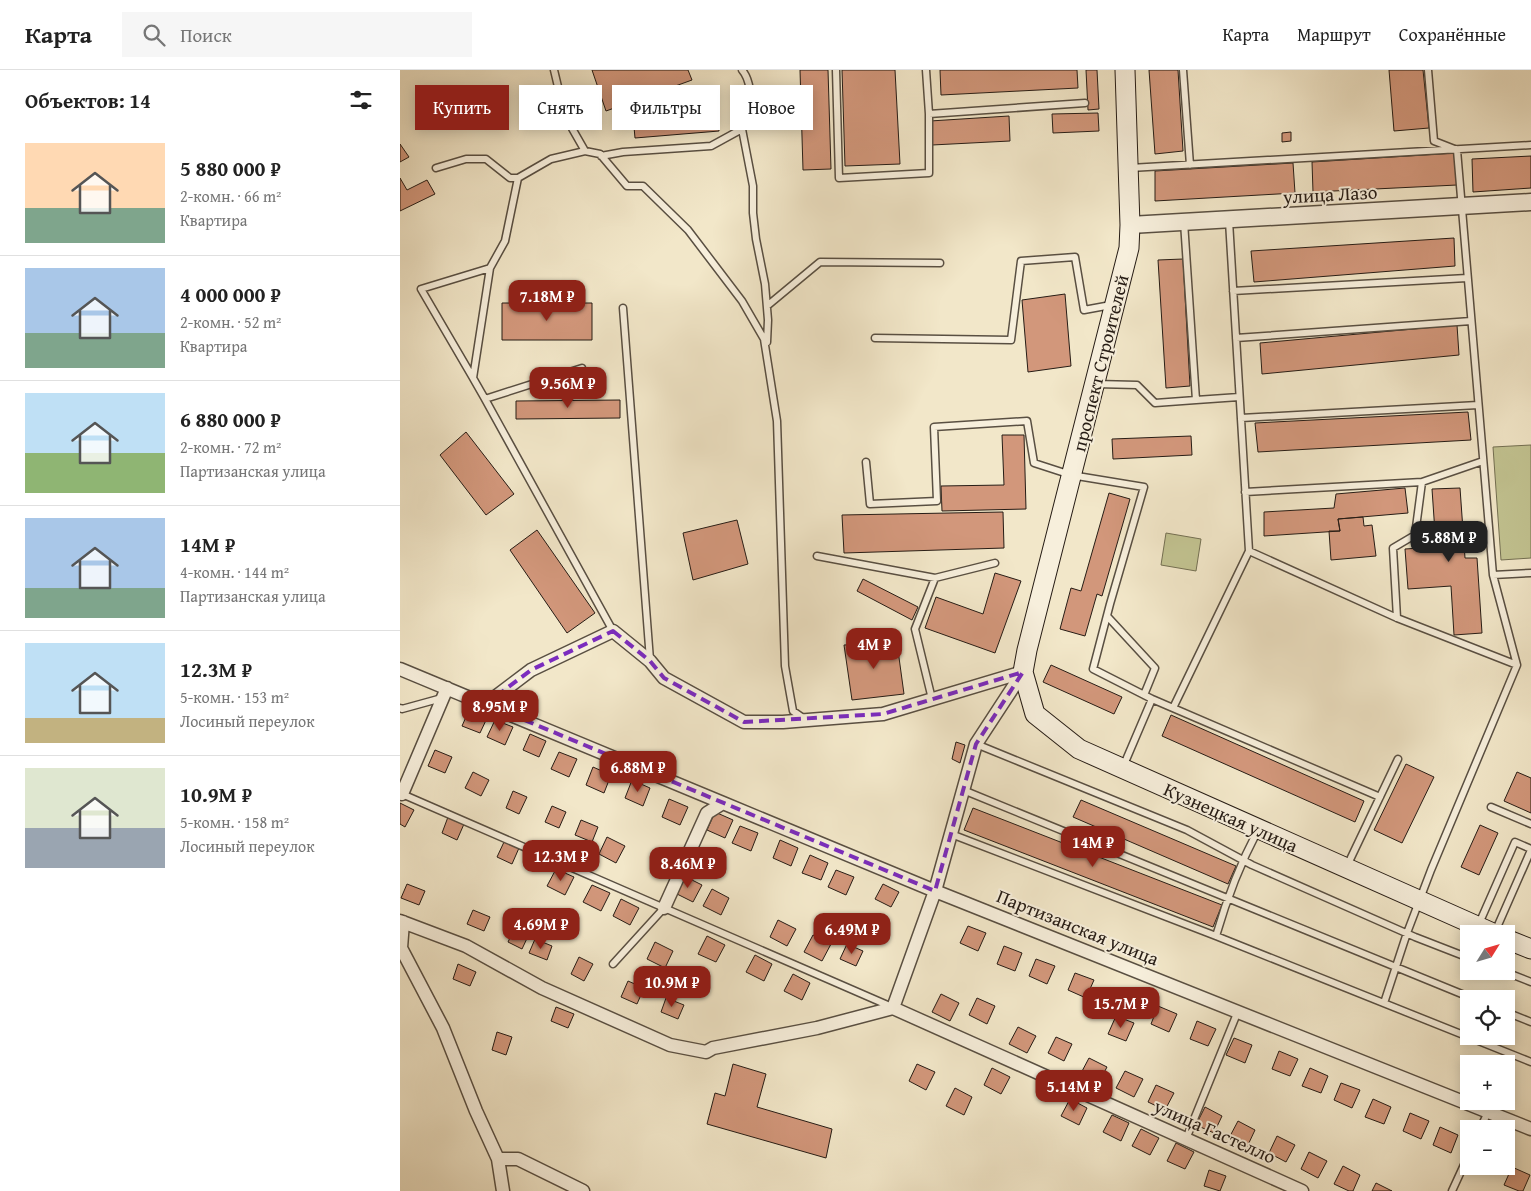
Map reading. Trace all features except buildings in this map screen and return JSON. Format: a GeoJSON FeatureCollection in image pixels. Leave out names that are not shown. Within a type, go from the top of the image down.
{"type":"FeatureCollection","features":[{"type":"Feature","properties":{"kind":"main road","name":"проспект Строителей"},"geometry":{"type":"LineString","coordinates":[[1027,650],[1129,248],[1130,225],[1125,70]]}},
{"type":"Feature","properties":{"kind":"main road","name":"Кузнецкая улица"},"geometry":{"type":"LineString","coordinates":[[1027,650],[1023,672],[1034,714],[1079,749],[1475,925]]}},
{"type":"Feature","properties":{"kind":"main road"},"geometry":{"type":"LineString","coordinates":[[1515,942],[1531,949]]}},
{"type":"Feature","properties":{"kind":"street","name":"улица Лазо"},"geometry":{"type":"LineString","coordinates":[[1130,225],[1531,202]]}},
{"type":"Feature","properties":{"kind":"street"},"geometry":{"type":"LineString","coordinates":[[486,704],[531,670],[613,630],[650,661],[664,678],[744,722],[806,720],[883,714],[1023,672]]}},
{"type":"Feature","properties":{"kind":"street","name":"Партизанская улица"},"geometry":{"type":"LineString","coordinates":[[400,669],[445,693],[486,704],[935,890],[1531,1129]]}},
{"type":"Feature","properties":{"kind":"street"},"geometry":{"type":"LineString","coordinates":[[503,1191],[498,1160],[443,1028],[401,948],[402,922],[466,946],[542,988],[670,1045],[706,1052],[713,1048],[817,1028],[893,1008],[935,890],[976,744],[1023,672]]}},
{"type":"Feature","properties":{"kind":"street"},"geometry":{"type":"LineString","coordinates":[[401,793],[445,693]]}},
{"type":"Feature","properties":{"kind":"street"},"geometry":{"type":"LineString","coordinates":[[664,908],[706,812],[723,803]]}},
{"type":"Feature","properties":{"kind":"street","name":"улица Гастелло"},"geometry":{"type":"LineString","coordinates":[[893,1008],[1302,1191]]}},
{"type":"Feature","properties":{"kind":"street"},"geometry":{"type":"LineString","coordinates":[[498,1160],[518,1159],[583,1191]]}},
{"type":"Feature","properties":{"kind":"lane"},"geometry":{"type":"LineString","coordinates":[[554,70],[565,116],[586,151]]}},
{"type":"Feature","properties":{"kind":"lane"},"geometry":{"type":"LineString","coordinates":[[742,70],[749,85]]}},
{"type":"Feature","properties":{"kind":"lane"},"geometry":{"type":"LineString","coordinates":[[836,70],[839,178],[929,173],[929,114],[926,70]]}},
{"type":"Feature","properties":{"kind":"lane"},"geometry":{"type":"LineString","coordinates":[[1183,70],[1190,165]]}},
{"type":"Feature","properties":{"kind":"lane"},"geometry":{"type":"LineString","coordinates":[[1428,70],[1434,141],[1457,150]]}},
{"type":"Feature","properties":{"kind":"lane"},"geometry":{"type":"LineString","coordinates":[[929,114],[1085,103]]}},
{"type":"Feature","properties":{"kind":"lane"},"geometry":{"type":"LineString","coordinates":[[436,168],[466,159],[486,159],[510,178],[518,178],[551,159],[586,151],[601,156],[623,152],[711,146],[740,130]]}},
{"type":"Feature","properties":{"kind":"lane"},"geometry":{"type":"LineString","coordinates":[[742,130],[753,186],[753,213],[756,239],[765,284],[767,356]]}},
{"type":"Feature","properties":{"kind":"lane"},"geometry":{"type":"LineString","coordinates":[[1128,168],[1531,145]]}},
{"type":"Feature","properties":{"kind":"lane"},"geometry":{"type":"LineString","coordinates":[[1384,1003],[1407,933],[1421,901],[1431,870],[1517,665],[1493,576],[1457,150]]}},
{"type":"Feature","properties":{"kind":"lane"},"geometry":{"type":"LineString","coordinates":[[601,156],[627,186],[643,186],[688,230],[742,301],[764,339],[777,421],[785,666],[793,711],[806,720]]}},
{"type":"Feature","properties":{"kind":"lane"},"geometry":{"type":"LineString","coordinates":[[473,378],[490,268],[505,241],[518,178]]}},
{"type":"Feature","properties":{"kind":"lane"},"geometry":{"type":"LineString","coordinates":[[1173,708],[1249,551],[1228,220]]}},
{"type":"Feature","properties":{"kind":"lane"},"geometry":{"type":"LineString","coordinates":[[1184,222],[1196,400]]}},
{"type":"Feature","properties":{"kind":"lane"},"geometry":{"type":"LineString","coordinates":[[875,338],[1011,340],[1021,261],[1075,257],[1084,310],[1115,304]]}},
{"type":"Feature","properties":{"kind":"lane"},"geometry":{"type":"LineString","coordinates":[[767,306],[820,262],[940,263]]}},
{"type":"Feature","properties":{"kind":"lane"},"geometry":{"type":"LineString","coordinates":[[490,268],[421,289],[486,399],[613,630]]}},
{"type":"Feature","properties":{"kind":"lane"},"geometry":{"type":"LineString","coordinates":[[1233,291],[1467,278]]}},
{"type":"Feature","properties":{"kind":"lane"},"geometry":{"type":"LineString","coordinates":[[623,308],[650,661]]}},
{"type":"Feature","properties":{"kind":"lane"},"geometry":{"type":"LineString","coordinates":[[1236,338],[1471,321]]}},
{"type":"Feature","properties":{"kind":"lane"},"geometry":{"type":"LineString","coordinates":[[486,399],[582,368]]}},
{"type":"Feature","properties":{"kind":"lane"},"geometry":{"type":"LineString","coordinates":[[1094,384],[1137,385],[1155,402],[1240,397]]}},
{"type":"Feature","properties":{"kind":"lane"},"geometry":{"type":"LineString","coordinates":[[1241,418],[1478,405]]}},
{"type":"Feature","properties":{"kind":"lane"},"geometry":{"type":"LineString","coordinates":[[866,462],[870,504],[937,501],[934,428],[1027,421],[1034,463],[1071,475],[1144,487],[1093,669],[1152,699],[1380,797]]}},
{"type":"Feature","properties":{"kind":"lane"},"geometry":{"type":"LineString","coordinates":[[1245,492],[1422,482],[1483,461]]}},
{"type":"Feature","properties":{"kind":"lane"},"geometry":{"type":"LineString","coordinates":[[1397,618],[1393,548],[1415,535],[1422,482]]}},
{"type":"Feature","properties":{"kind":"lane"},"geometry":{"type":"LineString","coordinates":[[1249,551],[1397,618],[1517,665]]}},
{"type":"Feature","properties":{"kind":"lane"},"geometry":{"type":"LineString","coordinates":[[817,556],[935,578],[995,563]]}},
{"type":"Feature","properties":{"kind":"lane"},"geometry":{"type":"LineString","coordinates":[[1493,576],[1531,573]]}},
{"type":"Feature","properties":{"kind":"lane"},"geometry":{"type":"LineString","coordinates":[[932,699],[915,629],[935,578]]}},
{"type":"Feature","properties":{"kind":"lane"},"geometry":{"type":"LineString","coordinates":[[1107,616],[1155,668],[1144,695]]}},
{"type":"Feature","properties":{"kind":"lane"},"geometry":{"type":"LineString","coordinates":[[400,708],[402,709],[445,693]]}},
{"type":"Feature","properties":{"kind":"lane"},"geometry":{"type":"LineString","coordinates":[[1122,768],[1152,699]]}},
{"type":"Feature","properties":{"kind":"lane"},"geometry":{"type":"LineString","coordinates":[[976,744],[1187,830],[1242,860],[1460,954]]}},
{"type":"Feature","properties":{"kind":"lane"},"geometry":{"type":"LineString","coordinates":[[1346,868],[1398,759]]}},
{"type":"Feature","properties":{"kind":"lane"},"geometry":{"type":"LineString","coordinates":[[963,790],[1460,993]]}},
{"type":"Feature","properties":{"kind":"lane"},"geometry":{"type":"LineString","coordinates":[[401,793],[893,1008]]}},
{"type":"Feature","properties":{"kind":"lane"},"geometry":{"type":"LineString","coordinates":[[1491,807],[1531,824]]}},
{"type":"Feature","properties":{"kind":"lane"},"geometry":{"type":"LineString","coordinates":[[1216,936],[1227,898],[1242,860],[1258,828]]}},
{"type":"Feature","properties":{"kind":"lane"},"geometry":{"type":"LineString","coordinates":[[951,834],[1216,936],[1531,1062]]}},
{"type":"Feature","properties":{"kind":"lane"},"geometry":{"type":"LineString","coordinates":[[1491,925],[1515,842],[1531,849],[1492,925]]}},
{"type":"Feature","properties":{"kind":"lane"},"geometry":{"type":"LineString","coordinates":[[613,964],[664,908]]}},
{"type":"Feature","properties":{"kind":"lane"},"geometry":{"type":"LineString","coordinates":[[1515,976],[1531,982]]}},
{"type":"Feature","properties":{"kind":"lane"},"geometry":{"type":"LineString","coordinates":[[1186,1139],[1238,1012]]}},
{"type":"Feature","properties":{"kind":"lane"},"geometry":{"type":"LineString","coordinates":[[1515,1016],[1531,1022]]}},
{"type":"Feature","properties":{"kind":"lane"},"geometry":{"type":"LineString","coordinates":[[1484,1120],[1488,1112]]}},
{"type":"Feature","properties":{"kind":"lane"},"geometry":{"type":"LineString","coordinates":[[1452,1191],[1460,1174]]}},
{"type":"Feature","properties":{"kind":"highlighted area"},"geometry":{"type":"Polygon","coordinates":[[[613,631],[650,661],[664,678],[744,722],[883,714],[1023,672],[976,744],[935,891],[486,704],[531,670],[613,631]]]}},
{"type":"Feature","properties":{"kind":"green space"},"geometry":{"type":"Polygon","coordinates":[[[1531,445],[1531,558],[1501,560],[1493,447],[1531,445]]]}},
{"type":"Feature","properties":{"kind":"green space"},"geometry":{"type":"Polygon","coordinates":[[[1166,533],[1201,539],[1196,571],[1161,565],[1166,533]]]}}]}
